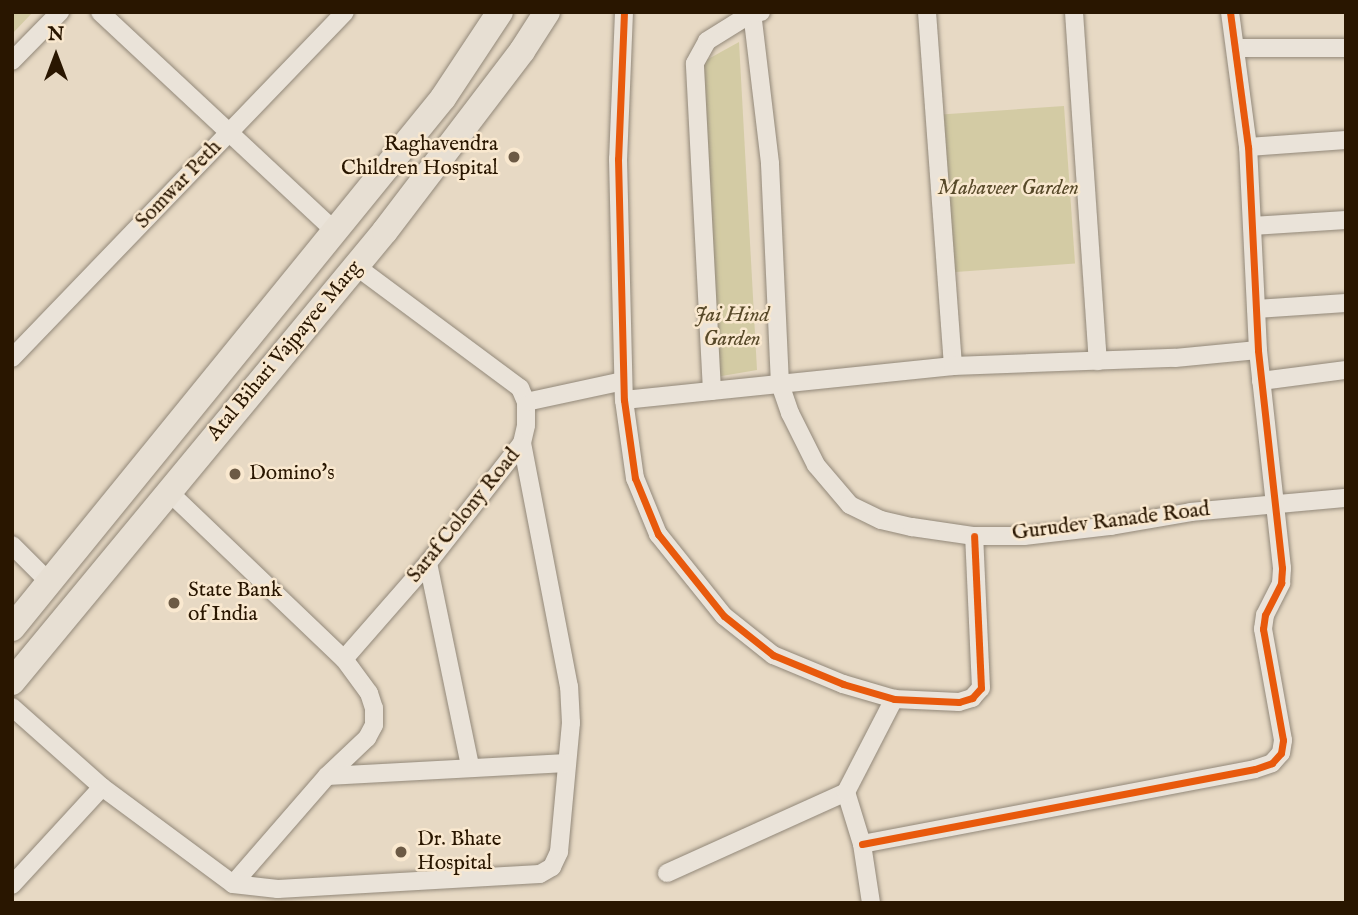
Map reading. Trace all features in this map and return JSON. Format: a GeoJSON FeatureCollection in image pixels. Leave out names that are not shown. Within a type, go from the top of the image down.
{"type":"FeatureCollection","features":[{"type":"Feature","properties":{"kind":"main road","name":"Atal Bihari Vajpayee Marg"},"geometry":{"type":"LineString","coordinates":[[12,628],[443,98],[500,12]]}},
{"type":"Feature","properties":{"kind":"main road","name":"Atal Bihari Vajpayee Marg"},"geometry":{"type":"LineString","coordinates":[[12,682],[356,266],[522,51],[547,12]]}},
{"type":"Feature","properties":{"kind":"street"},"geometry":{"type":"LineString","coordinates":[[12,61],[60,12]]}},
{"type":"Feature","properties":{"kind":"street"},"geometry":{"type":"LineString","coordinates":[[100,12],[335,230]]}},
{"type":"Feature","properties":{"kind":"street","name":"Somwar Peth"},"geometry":{"type":"LineString","coordinates":[[12,358],[345,12]]}},
{"type":"Feature","properties":{"kind":"street"},"geometry":{"type":"LineString","coordinates":[[624,12],[618,159],[624,400],[635,478],[658,534],[724,616],[773,654],[842,684],[894,699],[959,702],[972,698],[981,688],[974,536]]}},
{"type":"Feature","properties":{"kind":"street"},"geometry":{"type":"LineString","coordinates":[[927,12],[953,366]]}},
{"type":"Feature","properties":{"kind":"street"},"geometry":{"type":"LineString","coordinates":[[1074,12],[1098,361]]}},
{"type":"Feature","properties":{"kind":"street"},"geometry":{"type":"LineString","coordinates":[[862,844],[1255,769],[1272,762],[1281,752],[1283,740],[1264,629],[1265,615],[1281,583],[1258,350],[1248,147],[1237,48],[1230,12]]}},
{"type":"Feature","properties":{"kind":"street"},"geometry":{"type":"LineString","coordinates":[[712,391],[695,63],[707,41],[755,13]]}},
{"type":"Feature","properties":{"kind":"street","name":"Gurudev Ranade Road"},"geometry":{"type":"LineString","coordinates":[[755,13],[770,164],[780,384],[816,465],[850,505],[881,520],[974,536],[1024,536],[1275,502],[1346,498]]}},
{"type":"Feature","properties":{"kind":"street"},"geometry":{"type":"LineString","coordinates":[[1237,48],[1346,48]]}},
{"type":"Feature","properties":{"kind":"street"},"geometry":{"type":"LineString","coordinates":[[1248,147],[1346,140]]}},
{"type":"Feature","properties":{"kind":"street"},"geometry":{"type":"LineString","coordinates":[[1252,226],[1346,220]]}},
{"type":"Feature","properties":{"kind":"street"},"geometry":{"type":"LineString","coordinates":[[356,266],[520,388],[526,402],[624,381]]}},
{"type":"Feature","properties":{"kind":"street"},"geometry":{"type":"LineString","coordinates":[[1256,309],[1346,303]]}},
{"type":"Feature","properties":{"kind":"street"},"geometry":{"type":"LineString","coordinates":[[624,400],[953,366],[1175,358],[1258,350]]}},
{"type":"Feature","properties":{"kind":"street"},"geometry":{"type":"LineString","coordinates":[[1261,381],[1346,370]]}},
{"type":"Feature","properties":{"kind":"street","name":"Saraf Colony Road"},"geometry":{"type":"LineString","coordinates":[[344,659],[428,564],[522,443],[526,402]]}},
{"type":"Feature","properties":{"kind":"street"},"geometry":{"type":"LineString","coordinates":[[12,707],[102,787],[233,884],[278,889],[540,874],[552,867],[559,852],[572,723],[569,687],[522,443]]}},
{"type":"Feature","properties":{"kind":"street"},"geometry":{"type":"LineString","coordinates":[[169,492],[344,659],[369,693],[374,708],[374,725],[367,738],[327,776],[233,884]]}},
{"type":"Feature","properties":{"kind":"street"},"geometry":{"type":"LineString","coordinates":[[12,545],[50,582]]}},
{"type":"Feature","properties":{"kind":"street"},"geometry":{"type":"LineString","coordinates":[[428,564],[470,766]]}},
{"type":"Feature","properties":{"kind":"street"},"geometry":{"type":"LineString","coordinates":[[667,873],[846,792],[894,699]]}},
{"type":"Feature","properties":{"kind":"street"},"geometry":{"type":"LineString","coordinates":[[327,776],[470,766],[567,763]]}},
{"type":"Feature","properties":{"kind":"street"},"geometry":{"type":"LineString","coordinates":[[12,885],[102,787]]}},
{"type":"Feature","properties":{"kind":"street"},"geometry":{"type":"LineString","coordinates":[[846,792],[862,844],[871,903]]}},
{"type":"Feature","properties":{"kind":"green space"},"geometry":{"type":"Polygon","coordinates":[[[12,12],[33,12],[12,34],[12,12]]]}},
{"type":"Feature","properties":{"kind":"green space","name":"Jai Hind Garden"},"geometry":{"type":"Polygon","coordinates":[[[739,42],[757,370],[710,378],[701,63],[739,42]]]}},
{"type":"Feature","properties":{"kind":"green space","name":"Mahaveer Garden"},"geometry":{"type":"Polygon","coordinates":[[[1064,106],[1075,264],[952,272],[941,115],[1064,106]]]}},
{"type":"Feature","properties":{"kind":"cycle path"},"geometry":{"type":"LineString","coordinates":[[624,12],[618,159],[624,400],[635,478],[658,534],[724,616],[773,655],[843,684],[894,699],[959,702],[972,698],[981,688],[974,536]]}},
{"type":"Feature","properties":{"kind":"cycle path"},"geometry":{"type":"LineString","coordinates":[[862,844],[1255,769],[1272,763],[1281,753],[1283,740],[1263,629],[1265,615],[1281,583],[1282,568],[1258,350],[1248,147],[1230,12]]}},
{"type":"Feature","properties":{"kind":"place","name":"Raghavendra Children Hospital"},"geometry":{"type":"Point","coordinates":[514,157]}},
{"type":"Feature","properties":{"kind":"place","name":"Domino's"},"geometry":{"type":"Point","coordinates":[235,474]}},
{"type":"Feature","properties":{"kind":"place","name":"State Bank of India"},"geometry":{"type":"Point","coordinates":[174,603]}},
{"type":"Feature","properties":{"kind":"place","name":"Dr. Bhate Hospital"},"geometry":{"type":"Point","coordinates":[401,852]}}]}
